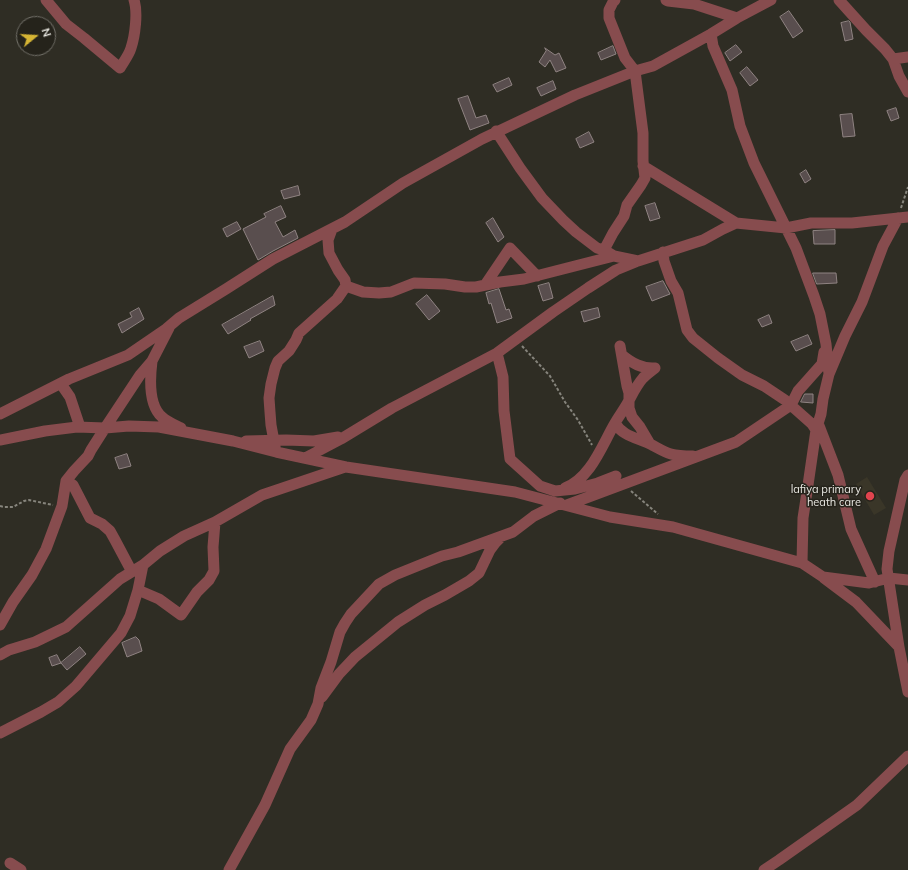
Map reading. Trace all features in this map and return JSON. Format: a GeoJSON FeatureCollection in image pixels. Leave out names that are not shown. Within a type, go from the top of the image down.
{"type":"FeatureCollection","features":[{"type":"Feature","properties":{"kind":"street"},"geometry":{"type":"LineString","coordinates":[[46,0],[66,24],[120,68],[131,49],[136,20],[136,6],[134,0]]}},
{"type":"Feature","properties":{"kind":"street"},"geometry":{"type":"LineString","coordinates":[[604,250],[624,216],[627,204],[641,186],[645,178],[643,133],[635,71],[625,58],[609,18],[609,10],[615,0]]}},
{"type":"Feature","properties":{"kind":"street"},"geometry":{"type":"LineString","coordinates":[[666,0],[668,2],[694,4],[737,18]]}},
{"type":"Feature","properties":{"kind":"street"},"geometry":{"type":"LineString","coordinates":[[0,414],[60,384],[128,355],[179,318],[273,259],[346,222],[403,183],[496,131],[575,95],[635,71],[653,66],[771,0]]}},
{"type":"Feature","properties":{"kind":"street"},"geometry":{"type":"LineString","coordinates":[[839,0],[893,59],[899,76],[908,92]]}},
{"type":"Feature","properties":{"kind":"street"},"geometry":{"type":"LineString","coordinates":[[711,34],[713,46],[732,90],[740,126],[754,163],[796,248],[809,282],[820,314],[826,344],[829,374]]}},
{"type":"Feature","properties":{"kind":"street"},"geometry":{"type":"LineString","coordinates":[[893,59],[908,57]]}},
{"type":"Feature","properties":{"kind":"street"},"geometry":{"type":"LineString","coordinates":[[496,131],[542,198],[576,232],[597,248],[614,256],[638,260]]}},
{"type":"Feature","properties":{"kind":"street"},"geometry":{"type":"LineString","coordinates":[[644,166],[736,223],[786,228],[811,223],[852,223],[903,217]]}},
{"type":"Feature","properties":{"kind":"street"},"geometry":{"type":"LineString","coordinates":[[802,563],[803,518],[817,427],[821,414],[822,399],[829,374],[845,336],[862,302],[883,246],[903,217]]}},
{"type":"Feature","properties":{"kind":"street"},"geometry":{"type":"LineString","coordinates":[[305,458],[341,439],[392,408],[497,353],[553,312],[616,270],[638,260],[703,240],[736,223]]}},
{"type":"Feature","properties":{"kind":"street"},"geometry":{"type":"LineString","coordinates":[[276,452],[271,425],[269,398],[275,368],[278,361],[289,351],[299,333],[337,299],[346,286],[345,280],[329,253],[328,240],[332,229]]}},
{"type":"Feature","properties":{"kind":"street"},"geometry":{"type":"LineString","coordinates":[[485,285],[510,248],[537,276]]}},
{"type":"Feature","properties":{"kind":"street"},"geometry":{"type":"LineString","coordinates":[[663,252],[664,261],[674,287],[678,293],[687,330],[693,338],[742,375],[775,392],[817,427],[838,475],[851,529],[875,582]]}},
{"type":"Feature","properties":{"kind":"street"},"geometry":{"type":"LineString","coordinates":[[346,286],[353,290],[379,293],[391,292],[414,283],[476,287],[500,282],[524,280],[614,256]]}},
{"type":"Feature","properties":{"kind":"street"},"geometry":{"type":"LineString","coordinates":[[0,625],[13,602],[32,575],[46,549],[62,506],[66,482],[88,456],[140,375],[152,361],[170,326]]}},
{"type":"Feature","properties":{"kind":"street"},"geometry":{"type":"LineString","coordinates":[[318,704],[321,688],[340,632],[351,614],[379,584],[394,575],[442,556],[500,538],[513,532],[534,516],[620,480],[697,457],[736,442],[791,405],[798,391],[822,364],[826,344]]}},
{"type":"Feature","properties":{"kind":"street"},"geometry":{"type":"LineString","coordinates":[[555,491],[569,486],[578,480],[588,469],[599,454],[615,423],[629,400],[633,392],[642,379],[655,368],[636,365],[621,351],[629,393],[629,400],[629,408],[632,418],[640,427],[650,444]]}},
{"type":"Feature","properties":{"kind":"street"},"geometry":{"type":"LineString","coordinates":[[497,353],[503,377],[504,411],[510,459],[540,486],[555,491],[575,489],[598,483],[620,480]]}},
{"type":"Feature","properties":{"kind":"street"},"geometry":{"type":"LineString","coordinates":[[152,361],[150,377],[152,396],[156,410],[161,417],[190,433]]}},
{"type":"Feature","properties":{"kind":"street"},"geometry":{"type":"LineString","coordinates":[[60,384],[70,397],[80,427]]}},
{"type":"Feature","properties":{"kind":"street"},"geometry":{"type":"LineString","coordinates":[[615,423],[617,427],[631,437],[661,450],[672,454],[697,457]]}},
{"type":"Feature","properties":{"kind":"street"},"geometry":{"type":"LineString","coordinates":[[0,440],[45,431],[80,427],[105,428],[129,426],[159,428],[233,441],[346,467],[515,492],[564,504],[610,518],[673,527],[802,563],[856,602],[899,647],[908,659]]}},
{"type":"Feature","properties":{"kind":"street"},"geometry":{"type":"LineString","coordinates":[[233,441],[314,441],[335,438],[354,431]]}},
{"type":"Feature","properties":{"kind":"street"},"geometry":{"type":"LineString","coordinates":[[0,655],[9,650],[35,642],[66,627],[120,579],[143,565],[160,551],[184,536],[215,522],[262,494],[346,467]]}},
{"type":"Feature","properties":{"kind":"street"},"geometry":{"type":"LineString","coordinates":[[908,475],[905,480],[889,551],[888,569],[899,647],[908,692]]}},
{"type":"Feature","properties":{"kind":"street"},"geometry":{"type":"LineString","coordinates":[[66,482],[73,485],[90,518],[102,524],[110,531],[132,572]]}},
{"type":"Feature","properties":{"kind":"street"},"geometry":{"type":"LineString","coordinates":[[138,590],[160,599],[181,615],[197,592],[209,580],[214,571],[213,547],[215,522]]}},
{"type":"Feature","properties":{"kind":"street"},"geometry":{"type":"LineString","coordinates":[[229,870],[265,805],[290,750],[311,720],[318,704],[339,674],[355,657],[398,622],[425,605],[469,581],[479,573],[490,550],[500,538]]}},
{"type":"Feature","properties":{"kind":"street"},"geometry":{"type":"LineString","coordinates":[[0,733],[58,702],[76,686],[121,633],[130,616],[138,590],[143,565]]}},
{"type":"Feature","properties":{"kind":"street"},"geometry":{"type":"LineString","coordinates":[[823,577],[869,583],[889,578],[908,580]]}},
{"type":"Feature","properties":{"kind":"street"},"geometry":{"type":"LineString","coordinates":[[764,870],[856,805],[908,756]]}},
{"type":"Feature","properties":{"kind":"street"},"geometry":{"type":"LineString","coordinates":[[10,863],[20,870]]}},
{"type":"Feature","properties":{"kind":"path"},"geometry":{"type":"LineString","coordinates":[[903,217],[908,187]]}},
{"type":"Feature","properties":{"kind":"path"},"geometry":{"type":"LineString","coordinates":[[515,340],[550,376],[593,447],[599,454]]}},
{"type":"Feature","properties":{"kind":"path"},"geometry":{"type":"LineString","coordinates":[[620,480],[673,527]]}},
{"type":"Feature","properties":{"kind":"path"},"geometry":{"type":"LineString","coordinates":[[0,506],[13,507],[24,500],[29,500],[62,506]]}},
{"type":"Feature","properties":{"kind":"shaded area"},"geometry":{"type":"Polygon","coordinates":[[[867,477],[886,508],[874,515],[856,484],[867,477]]]}},
{"type":"Feature","properties":{"kind":"building"},"geometry":{"type":"Polygon","coordinates":[[[789,11],[803,31],[793,38],[780,17],[789,11]]]}},
{"type":"Feature","properties":{"kind":"building"},"geometry":{"type":"Polygon","coordinates":[[[849,21],[853,39],[845,41],[841,23],[849,21]]]}},
{"type":"Feature","properties":{"kind":"building"},"geometry":{"type":"Polygon","coordinates":[[[736,45],[742,52],[730,61],[725,53],[736,45]]]}},
{"type":"Feature","properties":{"kind":"building"},"geometry":{"type":"Polygon","coordinates":[[[613,46],[616,54],[601,60],[598,53],[613,46]]]}},
{"type":"Feature","properties":{"kind":"building"},"geometry":{"type":"Polygon","coordinates":[[[545,48],[555,55],[559,53],[566,68],[556,72],[550,60],[545,67],[539,62],[546,51],[545,48]]]}},
{"type":"Feature","properties":{"kind":"building"},"geometry":{"type":"Polygon","coordinates":[[[747,67],[758,80],[750,86],[740,73],[747,67]]]}},
{"type":"Feature","properties":{"kind":"building"},"geometry":{"type":"Polygon","coordinates":[[[509,78],[512,85],[497,92],[493,85],[509,78]]]}},
{"type":"Feature","properties":{"kind":"building"},"geometry":{"type":"Polygon","coordinates":[[[553,81],[556,89],[541,96],[537,88],[553,81]]]}},
{"type":"Feature","properties":{"kind":"building"},"geometry":{"type":"Polygon","coordinates":[[[468,96],[476,118],[486,115],[489,123],[470,130],[458,99],[468,96]]]}},
{"type":"Feature","properties":{"kind":"building"},"geometry":{"type":"Polygon","coordinates":[[[896,108],[899,118],[891,121],[887,111],[896,108]]]}},
{"type":"Feature","properties":{"kind":"building"},"geometry":{"type":"Polygon","coordinates":[[[852,114],[855,136],[843,137],[840,115],[852,114]]]}},
{"type":"Feature","properties":{"kind":"building"},"geometry":{"type":"Polygon","coordinates":[[[589,132],[594,142],[580,148],[576,139],[589,132]]]}},
{"type":"Feature","properties":{"kind":"building"},"geometry":{"type":"Polygon","coordinates":[[[806,170],[811,179],[805,183],[800,174],[806,170]]]}},
{"type":"Feature","properties":{"kind":"building"},"geometry":{"type":"Polygon","coordinates":[[[298,186],[300,195],[284,199],[281,191],[298,186]]]}},
{"type":"Feature","properties":{"kind":"building"},"geometry":{"type":"Polygon","coordinates":[[[655,203],[660,218],[650,221],[645,206],[655,203]]]}},
{"type":"Feature","properties":{"kind":"building"},"geometry":{"type":"Polygon","coordinates":[[[281,206],[286,217],[275,222],[283,237],[295,230],[298,238],[258,260],[243,229],[266,217],[264,214],[281,206]]]}},
{"type":"Feature","properties":{"kind":"building"},"geometry":{"type":"Polygon","coordinates":[[[493,218],[504,237],[498,242],[486,223],[493,218]]]}},
{"type":"Feature","properties":{"kind":"building"},"geometry":{"type":"Polygon","coordinates":[[[237,222],[241,229],[227,237],[223,229],[237,222]]]}},
{"type":"Feature","properties":{"kind":"building"},"geometry":{"type":"Polygon","coordinates":[[[835,230],[835,244],[814,244],[813,231],[835,230]]]}},
{"type":"Feature","properties":{"kind":"building"},"geometry":{"type":"Polygon","coordinates":[[[813,273],[836,273],[837,283],[817,284],[813,273]]]}},
{"type":"Feature","properties":{"kind":"building"},"geometry":{"type":"Polygon","coordinates":[[[663,281],[670,294],[652,301],[646,287],[663,281]]]}},
{"type":"Feature","properties":{"kind":"building"},"geometry":{"type":"Polygon","coordinates":[[[549,283],[553,298],[543,301],[538,286],[549,283]]]}},
{"type":"Feature","properties":{"kind":"building"},"geometry":{"type":"Polygon","coordinates":[[[499,289],[506,310],[509,309],[512,318],[497,323],[491,303],[489,304],[486,293],[499,289]]]}},
{"type":"Feature","properties":{"kind":"building"},"geometry":{"type":"Polygon","coordinates":[[[427,295],[440,311],[429,320],[416,304],[427,295]]]}},
{"type":"Feature","properties":{"kind":"building"},"geometry":{"type":"Polygon","coordinates":[[[273,296],[275,305],[250,319],[251,320],[228,334],[222,325],[273,296]]]}},
{"type":"Feature","properties":{"kind":"building"},"geometry":{"type":"Polygon","coordinates":[[[139,308],[144,319],[122,333],[118,324],[132,317],[130,313],[139,308]]]}},
{"type":"Feature","properties":{"kind":"building"},"geometry":{"type":"Polygon","coordinates":[[[598,308],[600,317],[584,322],[581,312],[598,308]]]}},
{"type":"Feature","properties":{"kind":"building"},"geometry":{"type":"Polygon","coordinates":[[[769,315],[772,323],[762,327],[758,320],[769,315]]]}},
{"type":"Feature","properties":{"kind":"building"},"geometry":{"type":"Polygon","coordinates":[[[808,335],[812,344],[796,351],[791,342],[808,335]]]}},
{"type":"Feature","properties":{"kind":"building"},"geometry":{"type":"Polygon","coordinates":[[[260,341],[264,351],[249,358],[244,347],[260,341]]]}},
{"type":"Feature","properties":{"kind":"building"},"geometry":{"type":"Polygon","coordinates":[[[805,394],[813,394],[813,403],[801,402],[805,394]]]}},
{"type":"Feature","properties":{"kind":"building"},"geometry":{"type":"Polygon","coordinates":[[[127,454],[131,466],[119,469],[115,458],[127,454]]]}},
{"type":"Feature","properties":{"kind":"building"},"geometry":{"type":"Polygon","coordinates":[[[136,637],[139,640],[142,651],[127,657],[122,643],[136,637]]]}},
{"type":"Feature","properties":{"kind":"building"},"geometry":{"type":"Polygon","coordinates":[[[80,647],[86,654],[67,670],[61,663],[80,647]]]}},
{"type":"Feature","properties":{"kind":"building"},"geometry":{"type":"Polygon","coordinates":[[[57,655],[61,663],[52,666],[49,658],[57,655]]]}},
{"type":"Feature","properties":{"kind":"place","name":"lafiya primary heath care"},"geometry":{"type":"Point","coordinates":[870,496]}}]}
